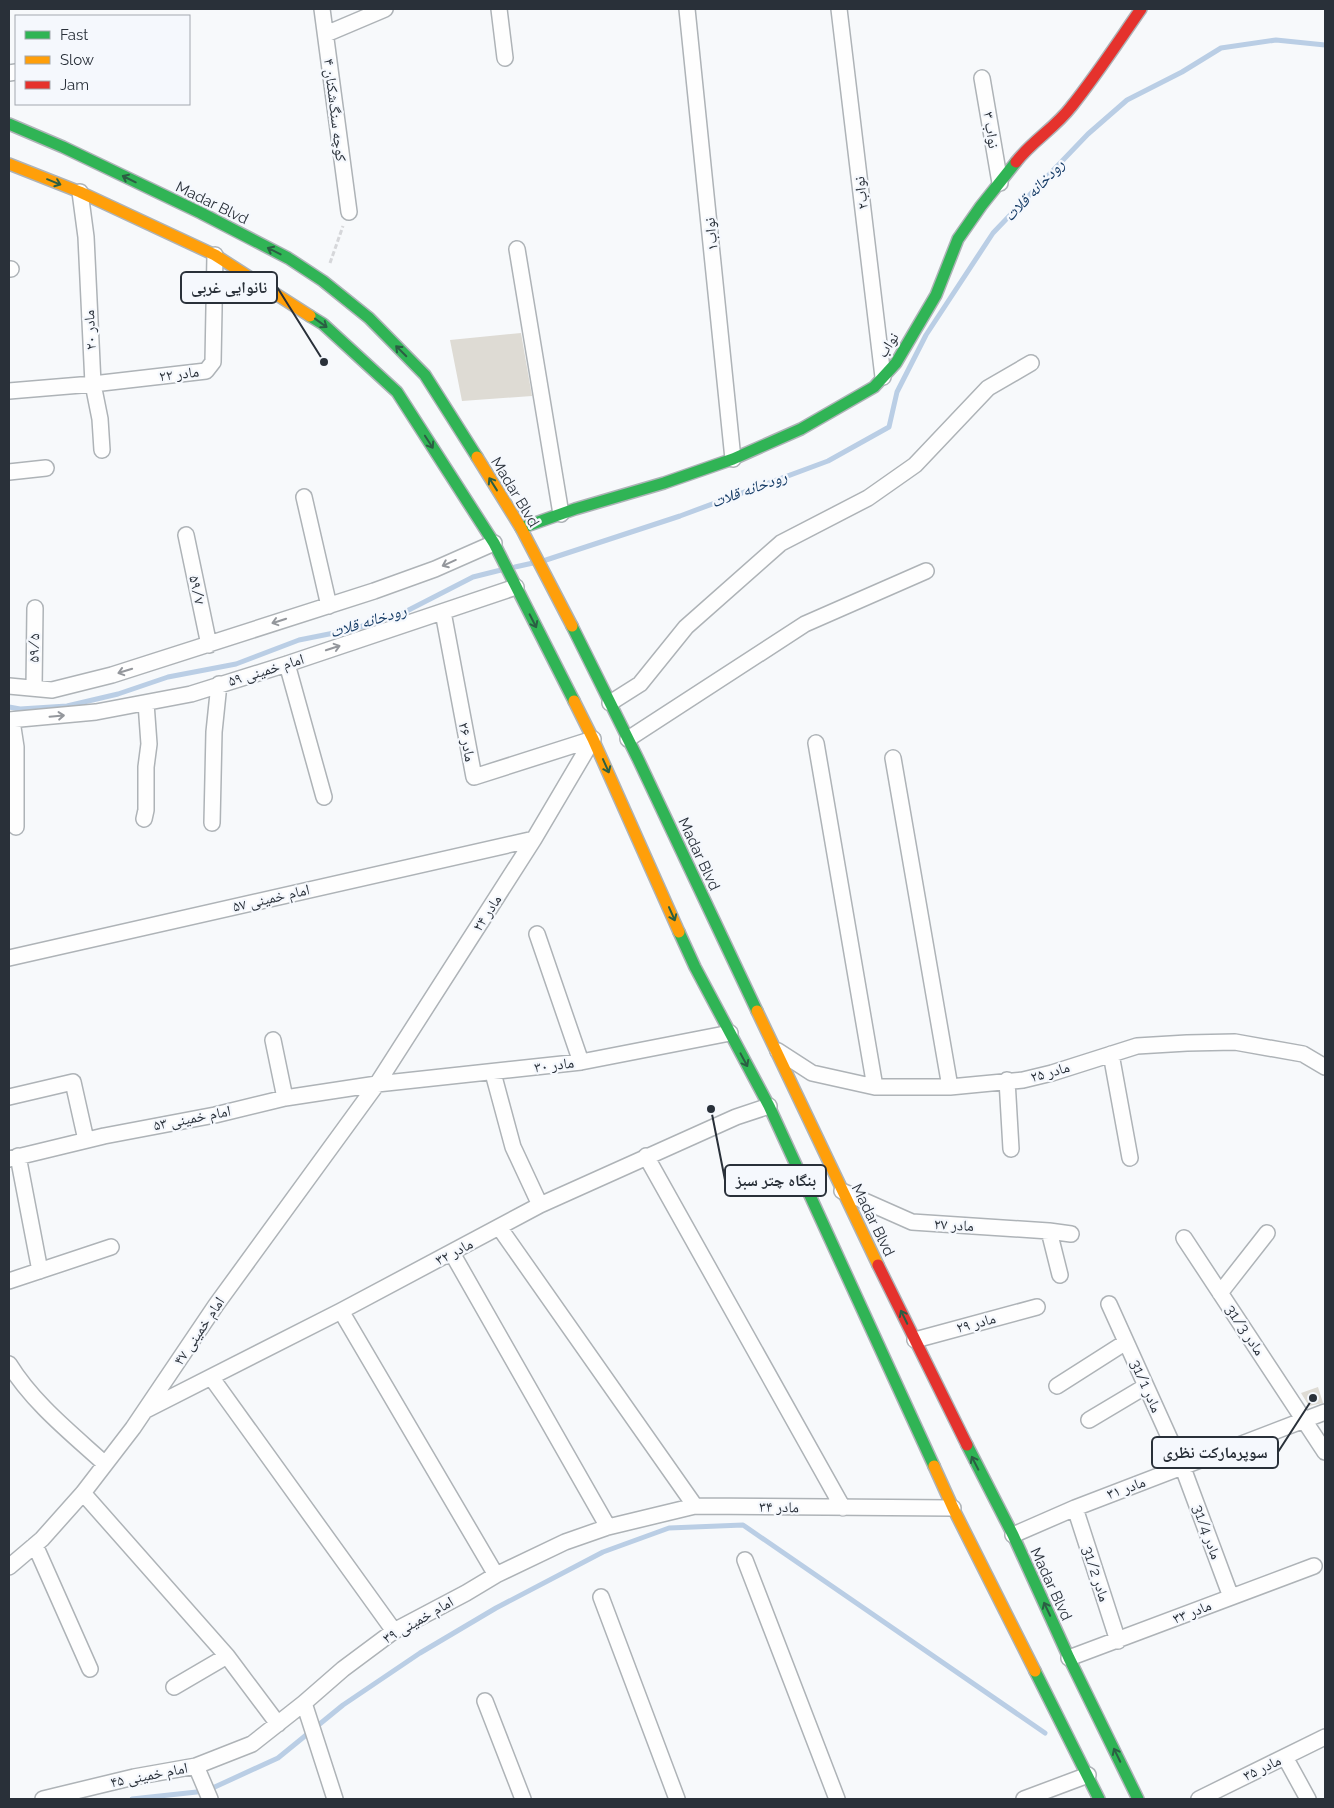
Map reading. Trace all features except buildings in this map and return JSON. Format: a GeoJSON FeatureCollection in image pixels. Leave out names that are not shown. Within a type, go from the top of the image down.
{"type":"FeatureCollection","features":[{"type":"Feature","properties":{"kind":"main road","name":"نواب"},"geometry":{"type":"LineString","coordinates":[[521,528],[733,459],[801,429],[874,387],[896,363],[936,295],[958,239],[1024,152],[1051,129],[1071,108],[1141,9]]}},
{"type":"Feature","properties":{"kind":"main road","name":"Madar Blvd"},"geometry":{"type":"LineString","coordinates":[[9,124],[63,147],[201,213],[288,258],[323,281],[369,318],[425,375],[521,528],[542,567],[628,739],[725,954],[777,1050],[842,1191],[951,1415],[1013,1535],[1069,1658],[1138,1799]]}},
{"type":"Feature","properties":{"kind":"main road"},"geometry":{"type":"LineString","coordinates":[[9,164],[80,192],[215,254],[323,324],[397,392],[497,548],[594,739],[730,1033],[769,1106],[953,1508],[1099,1799]]}},
{"type":"Feature","properties":{"kind":"street","name":"کوچه سنگ‌شکنان ۴"},"geometry":{"type":"LineString","coordinates":[[322,9],[349,212]]}},
{"type":"Feature","properties":{"kind":"street"},"geometry":{"type":"LineString","coordinates":[[326,34],[385,9]]}},
{"type":"Feature","properties":{"kind":"street"},"geometry":{"type":"LineString","coordinates":[[499,9],[505,58]]}},
{"type":"Feature","properties":{"kind":"street","name":"نواب۱"},"geometry":{"type":"LineString","coordinates":[[687,9],[733,459]]}},
{"type":"Feature","properties":{"kind":"street","name":"نواب۲"},"geometry":{"type":"LineString","coordinates":[[839,9],[883,377]]}},
{"type":"Feature","properties":{"kind":"street","name":"نواب ۳"},"geometry":{"type":"LineString","coordinates":[[982,78],[1000,183]]}},
{"type":"Feature","properties":{"kind":"street","name":"مادر ۲۰"},"geometry":{"type":"LineString","coordinates":[[80,192],[86,237],[92,384],[100,419],[102,450]]}},
{"type":"Feature","properties":{"kind":"street"},"geometry":{"type":"LineString","coordinates":[[517,249],[561,514]]}},
{"type":"Feature","properties":{"kind":"street","name":"مادر ۲۲"},"geometry":{"type":"LineString","coordinates":[[92,384],[206,371],[213,362],[215,254]]}},
{"type":"Feature","properties":{"kind":"street"},"geometry":{"type":"LineString","coordinates":[[610,703],[640,684],[686,627],[781,543],[868,498],[916,465],[988,388],[1031,363]]}},
{"type":"Feature","properties":{"kind":"street"},"geometry":{"type":"LineString","coordinates":[[9,391],[92,384]]}},
{"type":"Feature","properties":{"kind":"street"},"geometry":{"type":"LineString","coordinates":[[9,472],[46,468]]}},
{"type":"Feature","properties":{"kind":"street"},"geometry":{"type":"LineString","coordinates":[[304,497],[329,606]]}},
{"type":"Feature","properties":{"kind":"street","name":"۵۹/۷"},"geometry":{"type":"LineString","coordinates":[[186,536],[209,645]]}},
{"type":"Feature","properties":{"kind":"street"},"geometry":{"type":"LineString","coordinates":[[9,686],[52,690],[112,675],[329,606],[497,548]]}},
{"type":"Feature","properties":{"kind":"street"},"geometry":{"type":"LineString","coordinates":[[628,739],[805,624],[926,571]]}},
{"type":"Feature","properties":{"kind":"street","name":"امام خمینی ۵۹"},"geometry":{"type":"LineString","coordinates":[[10,721],[96,712],[191,694],[444,612],[513,582]]}},
{"type":"Feature","properties":{"kind":"street","name":"۵۹/۵"},"geometry":{"type":"LineString","coordinates":[[34,608],[34,688]]}},
{"type":"Feature","properties":{"kind":"street","name":"مادر ۲۶"},"geometry":{"type":"LineString","coordinates":[[444,612],[474,777],[594,739]]}},
{"type":"Feature","properties":{"kind":"street"},"geometry":{"type":"LineString","coordinates":[[287,664],[324,797]]}},
{"type":"Feature","properties":{"kind":"street"},"geometry":{"type":"LineString","coordinates":[[212,823],[214,732],[219,684]]}},
{"type":"Feature","properties":{"kind":"street"},"geometry":{"type":"LineString","coordinates":[[144,819],[149,744],[146,703]]}},
{"type":"Feature","properties":{"kind":"street"},"geometry":{"type":"LineString","coordinates":[[10,721],[16,747],[16,827]]}},
{"type":"Feature","properties":{"kind":"street","name":"مادر ۲۴"},"geometry":{"type":"LineString","coordinates":[[377,1084],[534,839],[594,739]]}},
{"type":"Feature","properties":{"kind":"street"},"geometry":{"type":"LineString","coordinates":[[816,743],[875,1086]]}},
{"type":"Feature","properties":{"kind":"street"},"geometry":{"type":"LineString","coordinates":[[893,758],[950,1087]]}},
{"type":"Feature","properties":{"kind":"street","name":"امام خمینی ۵۷"},"geometry":{"type":"LineString","coordinates":[[9,958],[534,839]]}},
{"type":"Feature","properties":{"kind":"street"},"geometry":{"type":"LineString","coordinates":[[537,934],[581,1062]]}},
{"type":"Feature","properties":{"kind":"street","name":"مادر ۳۰"},"geometry":{"type":"LineString","coordinates":[[377,1084],[493,1073],[581,1062],[730,1033]]}},
{"type":"Feature","properties":{"kind":"street"},"geometry":{"type":"LineString","coordinates":[[273,1040],[285,1098]]}},
{"type":"Feature","properties":{"kind":"street","name":"مادر ۲۵"},"geometry":{"type":"LineString","coordinates":[[777,1050],[812,1073],[875,1086],[950,1087],[1007,1080],[1023,1080],[1052,1073],[1137,1046],[1236,1042],[1303,1054],[1325,1067]]}},
{"type":"Feature","properties":{"kind":"street"},"geometry":{"type":"LineString","coordinates":[[1111,1054],[1130,1158]]}},
{"type":"Feature","properties":{"kind":"street"},"geometry":{"type":"LineString","coordinates":[[493,1073],[513,1147],[540,1205]]}},
{"type":"Feature","properties":{"kind":"street"},"geometry":{"type":"LineString","coordinates":[[1007,1080],[1010,1149]]}},
{"type":"Feature","properties":{"kind":"street"},"geometry":{"type":"LineString","coordinates":[[9,1097],[73,1082],[86,1140]]}},
{"type":"Feature","properties":{"kind":"street","name":"امام خمینی ۵۳"},"geometry":{"type":"LineString","coordinates":[[13,1158],[86,1140],[285,1098],[377,1084]]}},
{"type":"Feature","properties":{"kind":"street","name":"امام خمینی ۴۷"},"geometry":{"type":"LineString","coordinates":[[9,1567],[35,1545],[83,1493],[145,1411],[216,1305],[377,1084]]}},
{"type":"Feature","properties":{"kind":"street","name":"مادر ۳۲"},"geometry":{"type":"LineString","coordinates":[[145,1411],[341,1311],[540,1205],[736,1117],[769,1106]]}},
{"type":"Feature","properties":{"kind":"street"},"geometry":{"type":"LineString","coordinates":[[646,1156],[843,1508]]}},
{"type":"Feature","properties":{"kind":"street"},"geometry":{"type":"LineString","coordinates":[[13,1158],[40,1271]]}},
{"type":"Feature","properties":{"kind":"street","name":"مادر ۲۷"},"geometry":{"type":"LineString","coordinates":[[842,1191],[912,1222],[1071,1234]]}},
{"type":"Feature","properties":{"kind":"street"},"geometry":{"type":"LineString","coordinates":[[499,1227],[696,1506]]}},
{"type":"Feature","properties":{"kind":"street"},"geometry":{"type":"LineString","coordinates":[[1049,1231],[1060,1275]]}},
{"type":"Feature","properties":{"kind":"street"},"geometry":{"type":"LineString","coordinates":[[1220,1293],[1267,1232]]}},
{"type":"Feature","properties":{"kind":"street","name":"مادر 31/3"},"geometry":{"type":"LineString","coordinates":[[1184,1238],[1325,1452]]}},
{"type":"Feature","properties":{"kind":"street"},"geometry":{"type":"LineString","coordinates":[[9,1281],[110,1246]]}},
{"type":"Feature","properties":{"kind":"street"},"geometry":{"type":"LineString","coordinates":[[452,1253],[608,1527]]}},
{"type":"Feature","properties":{"kind":"street","name":"مادر 31/1"},"geometry":{"type":"LineString","coordinates":[[1109,1304],[1183,1468]]}},
{"type":"Feature","properties":{"kind":"street","name":"مادر ۲۹"},"geometry":{"type":"LineString","coordinates":[[915,1340],[1037,1307]]}},
{"type":"Feature","properties":{"kind":"street"},"geometry":{"type":"LineString","coordinates":[[341,1311],[496,1575]]}},
{"type":"Feature","properties":{"kind":"street"},"geometry":{"type":"LineString","coordinates":[[1057,1386],[1126,1342]]}},
{"type":"Feature","properties":{"kind":"street"},"geometry":{"type":"LineString","coordinates":[[9,1364],[16,1377],[52,1415],[105,1464]]}},
{"type":"Feature","properties":{"kind":"street"},"geometry":{"type":"LineString","coordinates":[[212,1377],[394,1630]]}},
{"type":"Feature","properties":{"kind":"street"},"geometry":{"type":"LineString","coordinates":[[1088,1420],[1146,1386]]}},
{"type":"Feature","properties":{"kind":"street","name":"مادر ۳۱"},"geometry":{"type":"LineString","coordinates":[[1013,1535],[1075,1508],[1325,1412]]}},
{"type":"Feature","properties":{"kind":"street","name":"مادر 31/4"},"geometry":{"type":"LineString","coordinates":[[1183,1468],[1230,1597]]}},
{"type":"Feature","properties":{"kind":"street"},"geometry":{"type":"LineString","coordinates":[[83,1493],[227,1656],[278,1724]]}},
{"type":"Feature","properties":{"kind":"street","name":"مادر ۳۴"},"geometry":{"type":"LineString","coordinates":[[608,1527],[696,1506],[953,1508]]}},
{"type":"Feature","properties":{"kind":"street","name":"مادر 31/2"},"geometry":{"type":"LineString","coordinates":[[1075,1508],[1118,1641]]}},
{"type":"Feature","properties":{"kind":"street","name":"امام خمینی ۳۹"},"geometry":{"type":"LineString","coordinates":[[278,1724],[342,1669],[394,1630],[496,1575],[565,1542],[608,1527]]}},
{"type":"Feature","properties":{"kind":"street"},"geometry":{"type":"LineString","coordinates":[[35,1545],[90,1669]]}},
{"type":"Feature","properties":{"kind":"street"},"geometry":{"type":"LineString","coordinates":[[745,1560],[837,1799]]}},
{"type":"Feature","properties":{"kind":"street","name":"مادر ۳۳"},"geometry":{"type":"LineString","coordinates":[[1069,1658],[1314,1566]]}},
{"type":"Feature","properties":{"kind":"street"},"geometry":{"type":"LineString","coordinates":[[601,1597],[677,1799]]}},
{"type":"Feature","properties":{"kind":"street"},"geometry":{"type":"LineString","coordinates":[[174,1687],[227,1656]]}},
{"type":"Feature","properties":{"kind":"street"},"geometry":{"type":"LineString","coordinates":[[485,1701],[523,1799]]}},
{"type":"Feature","properties":{"kind":"street"},"geometry":{"type":"LineString","coordinates":[[304,1703],[335,1799]]}},
{"type":"Feature","properties":{"kind":"street","name":"امام خمینی ۴۵"},"geometry":{"type":"LineString","coordinates":[[43,1799],[134,1777],[196,1766],[252,1744],[278,1724]]}},
{"type":"Feature","properties":{"kind":"street","name":"مادر ۳۵"},"geometry":{"type":"LineString","coordinates":[[1199,1799],[1325,1737]]}},
{"type":"Feature","properties":{"kind":"street"},"geometry":{"type":"LineString","coordinates":[[1286,1757],[1308,1799]]}},
{"type":"Feature","properties":{"kind":"street"},"geometry":{"type":"LineString","coordinates":[[196,1766],[210,1799]]}},
{"type":"Feature","properties":{"kind":"street"},"geometry":{"type":"LineString","coordinates":[[1024,1799],[1088,1775]]}},
{"type":"Feature","properties":{"kind":"path"},"geometry":{"type":"LineString","coordinates":[[323,281],[349,212]]}},
{"type":"Feature","properties":{"kind":"waterway","name":"رودخانه قلات"},"geometry":{"type":"LineString","coordinates":[[546,560],[680,516],[828,461],[889,427],[897,392],[926,335],[993,233],[1088,134],[1127,100],[1182,72],[1221,48],[1276,40],[1325,45]]}},
{"type":"Feature","properties":{"kind":"waterway","name":"رودخانه قلات"},"geometry":{"type":"LineString","coordinates":[[515,567],[533,563]]}},
{"type":"Feature","properties":{"kind":"waterway","name":"رودخانه قلات"},"geometry":{"type":"LineString","coordinates":[[9,707],[20,709],[67,706],[118,694],[168,677],[236,664],[299,640],[349,630],[397,616],[473,577],[501,570]]}},
{"type":"Feature","properties":{"kind":"waterway"},"geometry":{"type":"LineString","coordinates":[[132,1799],[206,1791],[278,1758],[343,1705],[420,1653],[496,1608],[603,1552],[669,1528],[743,1525],[1045,1733]]}},
{"type":"Feature","properties":{"kind":"traffic: fast"},"geometry":{"type":"LineString","coordinates":[[9,124],[63,147],[201,213],[288,258],[323,281],[369,318],[425,375],[477,457]]}},
{"type":"Feature","properties":{"kind":"traffic: fast"},"geometry":{"type":"LineString","coordinates":[[521,528],[733,459],[801,429],[874,387],[896,363],[936,295],[958,239],[1016,162]]}},
{"type":"Feature","properties":{"kind":"traffic: fast"},"geometry":{"type":"LineString","coordinates":[[310,316],[323,324],[397,392],[494,543],[574,701]]}},
{"type":"Feature","properties":{"kind":"traffic: fast"},"geometry":{"type":"LineString","coordinates":[[572,626],[638,759],[757,1011]]}},
{"type":"Feature","properties":{"kind":"traffic: fast"},"geometry":{"type":"LineString","coordinates":[[679,932],[695,967],[769,1106],[934,1466]]}},
{"type":"Feature","properties":{"kind":"traffic: fast"},"geometry":{"type":"LineString","coordinates":[[967,1445],[1013,1535],[1069,1658],[1138,1799]]}},
{"type":"Feature","properties":{"kind":"traffic: fast"},"geometry":{"type":"LineString","coordinates":[[1035,1671],[1099,1799]]}},
{"type":"Feature","properties":{"kind":"traffic: slow"},"geometry":{"type":"LineString","coordinates":[[9,164],[80,192],[215,255],[310,316]]}},
{"type":"Feature","properties":{"kind":"traffic: slow"},"geometry":{"type":"LineString","coordinates":[[477,457],[521,528],[572,626]]}},
{"type":"Feature","properties":{"kind":"traffic: slow"},"geometry":{"type":"LineString","coordinates":[[574,701],[593,739],[679,932]]}},
{"type":"Feature","properties":{"kind":"traffic: slow"},"geometry":{"type":"LineString","coordinates":[[757,1011],[878,1265]]}},
{"type":"Feature","properties":{"kind":"traffic: slow"},"geometry":{"type":"LineString","coordinates":[[934,1466],[953,1508],[1035,1671]]}},
{"type":"Feature","properties":{"kind":"traffic: jam"},"geometry":{"type":"LineString","coordinates":[[1016,162],[1071,107],[1141,9]]}},
{"type":"Feature","properties":{"kind":"traffic: jam"},"geometry":{"type":"LineString","coordinates":[[878,1265],[967,1445]]}},
{"type":"Feature","properties":{"kind":"place","name":"نانوایی غربی"},"geometry":{"type":"Point","coordinates":[324,362]}},
{"type":"Feature","properties":{"kind":"place","name":"بنگاه چتر سبز"},"geometry":{"type":"Point","coordinates":[711,1109]}},
{"type":"Feature","properties":{"kind":"place","name":"سوپرمارکت نظری"},"geometry":{"type":"Point","coordinates":[1313,1398]}}]}
